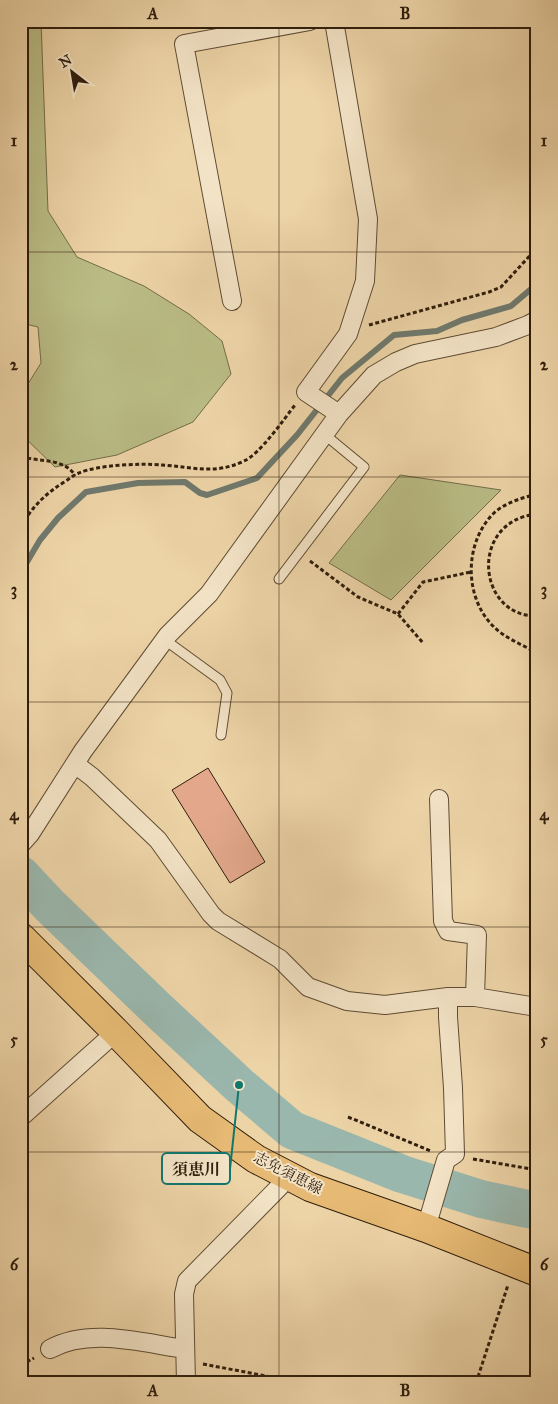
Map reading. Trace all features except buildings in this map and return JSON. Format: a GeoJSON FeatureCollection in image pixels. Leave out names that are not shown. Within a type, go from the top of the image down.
{"type":"FeatureCollection","features":[{"type":"Feature","properties":{"kind":"main road","name":"志免須恵線"},"geometry":{"type":"LineString","coordinates":[[21,937],[200,1119],[256,1159],[310,1187],[426,1228],[526,1268]]}},
{"type":"Feature","properties":{"kind":"street"},"geometry":{"type":"LineString","coordinates":[[232,301],[184,44],[310,21]]}},
{"type":"Feature","properties":{"kind":"street"},"geometry":{"type":"LineString","coordinates":[[334,21],[368,219],[365,281],[348,334],[306,392],[339,414]]}},
{"type":"Feature","properties":{"kind":"street"},"geometry":{"type":"LineString","coordinates":[[24,836],[164,640],[209,594],[339,414],[374,375],[396,362],[415,354],[496,337],[537,320]]}},
{"type":"Feature","properties":{"kind":"street"},"geometry":{"type":"LineString","coordinates":[[75,764],[92,777],[158,840],[218,921],[280,959],[308,987],[347,1001],[385,1005],[448,996],[475,997],[537,1007]]}},
{"type":"Feature","properties":{"kind":"street"},"geometry":{"type":"LineString","coordinates":[[438,799],[443,921],[448,931],[477,935],[475,997]]}},
{"type":"Feature","properties":{"kind":"street"},"geometry":{"type":"LineString","coordinates":[[426,1228],[450,1157],[453,1088],[448,996]]}},
{"type":"Feature","properties":{"kind":"street"},"geometry":{"type":"LineString","coordinates":[[21,1118],[116,1032]]}},
{"type":"Feature","properties":{"kind":"street"},"geometry":{"type":"LineString","coordinates":[[186,1383],[184,1294],[187,1281],[290,1176]]}},
{"type":"Feature","properties":{"kind":"street"},"geometry":{"type":"LineString","coordinates":[[50,1349],[60,1343],[87,1338],[103,1338],[185,1354]]}},
{"type":"Feature","properties":{"kind":"lane"},"geometry":{"type":"LineString","coordinates":[[279,579],[364,467],[324,434]]}},
{"type":"Feature","properties":{"kind":"lane"},"geometry":{"type":"LineString","coordinates":[[164,640],[220,680],[227,693],[221,735]]}},
{"type":"Feature","properties":{"kind":"path"},"geometry":{"type":"LineString","coordinates":[[348,334],[378,322],[489,292],[501,286],[537,248]]}},
{"type":"Feature","properties":{"kind":"path"},"geometry":{"type":"LineString","coordinates":[[21,526],[40,499],[76,475],[103,468],[132,465],[162,465],[199,470],[217,469],[232,466],[246,460],[256,453],[306,392]]}},
{"type":"Feature","properties":{"kind":"path"},"geometry":{"type":"LineString","coordinates":[[21,456],[29,459],[57,462],[76,475]]}},
{"type":"Feature","properties":{"kind":"path"},"geometry":{"type":"LineString","coordinates":[[537,494],[515,500],[496,512],[483,526],[471,563],[472,586],[480,608],[494,627],[537,653]]}},
{"type":"Feature","properties":{"kind":"path"},"geometry":{"type":"LineString","coordinates":[[537,514],[526,515],[512,522],[498,534],[490,550],[487,567],[491,584],[500,599],[514,610],[530,616],[537,616]]}},
{"type":"Feature","properties":{"kind":"path"},"geometry":{"type":"LineString","coordinates":[[298,553],[358,597],[398,614],[423,642]]}},
{"type":"Feature","properties":{"kind":"path"},"geometry":{"type":"LineString","coordinates":[[398,614],[423,582],[471,572]]}},
{"type":"Feature","properties":{"kind":"path"},"geometry":{"type":"LineString","coordinates":[[348,1117],[440,1155],[537,1170]]}},
{"type":"Feature","properties":{"kind":"path"},"geometry":{"type":"LineString","coordinates":[[476,1383],[526,1268]]}},
{"type":"Feature","properties":{"kind":"path"},"geometry":{"type":"LineString","coordinates":[[185,1354],[304,1383]]}},
{"type":"Feature","properties":{"kind":"green space"},"geometry":{"type":"Polygon","coordinates":[[[21,21],[41,21],[48,211],[77,257],[144,286],[189,314],[222,341],[231,374],[193,422],[117,455],[55,467],[21,434],[21,395],[41,363],[38,327],[21,323],[21,21]]]}},
{"type":"Feature","properties":{"kind":"green space"},"geometry":{"type":"Polygon","coordinates":[[[400,475],[501,490],[391,600],[329,563],[400,475]]]}},
{"type":"Feature","properties":{"kind":"waterway"},"geometry":{"type":"LineString","coordinates":[[21,572],[40,540],[58,518],[86,492],[138,483],[185,482],[200,493],[207,495],[257,478],[297,435],[342,378],[394,335],[437,331],[462,320],[511,306],[537,284]]}},
{"type":"Feature","properties":{"kind":"waterway"},"geometry":{"type":"LineString","coordinates":[[21,875],[49,905],[156,1008],[239,1085],[292,1130],[402,1174],[481,1199],[537,1211]]}},
{"type":"Feature","properties":{"kind":"place","name":"須恵川"},"geometry":{"type":"Point","coordinates":[239,1085]}}]}
